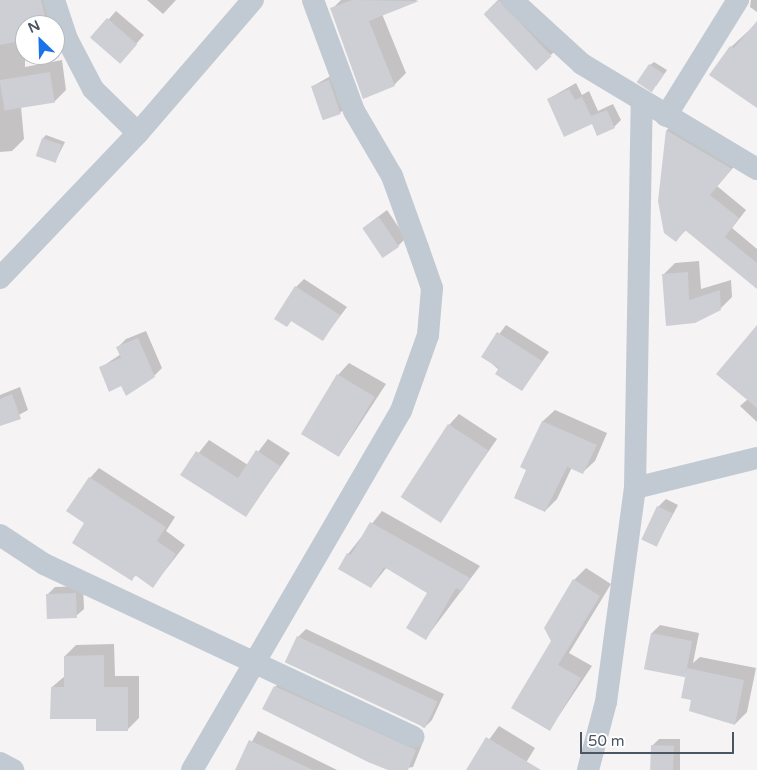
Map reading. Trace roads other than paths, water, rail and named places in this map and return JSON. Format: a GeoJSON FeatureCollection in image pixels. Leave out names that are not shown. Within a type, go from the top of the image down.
{"type":"FeatureCollection","features":[{"type":"Feature","properties":{"kind":"street"},"geometry":{"type":"LineString","coordinates":[[54,0],[67,39],[94,89],[138,133]]}},
{"type":"Feature","properties":{"kind":"street"},"geometry":{"type":"LineString","coordinates":[[0,278],[138,133],[253,0]]}},
{"type":"Feature","properties":{"kind":"street"},"geometry":{"type":"LineString","coordinates":[[192,770],[218,732],[253,660],[401,412],[417,375],[429,325],[432,288],[418,248],[392,176],[354,111],[314,0]]}},
{"type":"Feature","properties":{"kind":"street"},"geometry":{"type":"LineString","coordinates":[[512,0],[582,64],[642,103],[744,157],[757,169]]}},
{"type":"Feature","properties":{"kind":"street"},"geometry":{"type":"LineString","coordinates":[[666,116],[738,0]]}},
{"type":"Feature","properties":{"kind":"street"},"geometry":{"type":"LineString","coordinates":[[588,770],[606,702],[635,488],[642,103]]}},
{"type":"Feature","properties":{"kind":"street"},"geometry":{"type":"LineString","coordinates":[[635,488],[757,458]]}},
{"type":"Feature","properties":{"kind":"street"},"geometry":{"type":"LineString","coordinates":[[0,535],[44,564],[253,660],[414,737]]}},
{"type":"Feature","properties":{"kind":"street"},"geometry":{"type":"LineString","coordinates":[[0,763],[13,770]]}}]}
